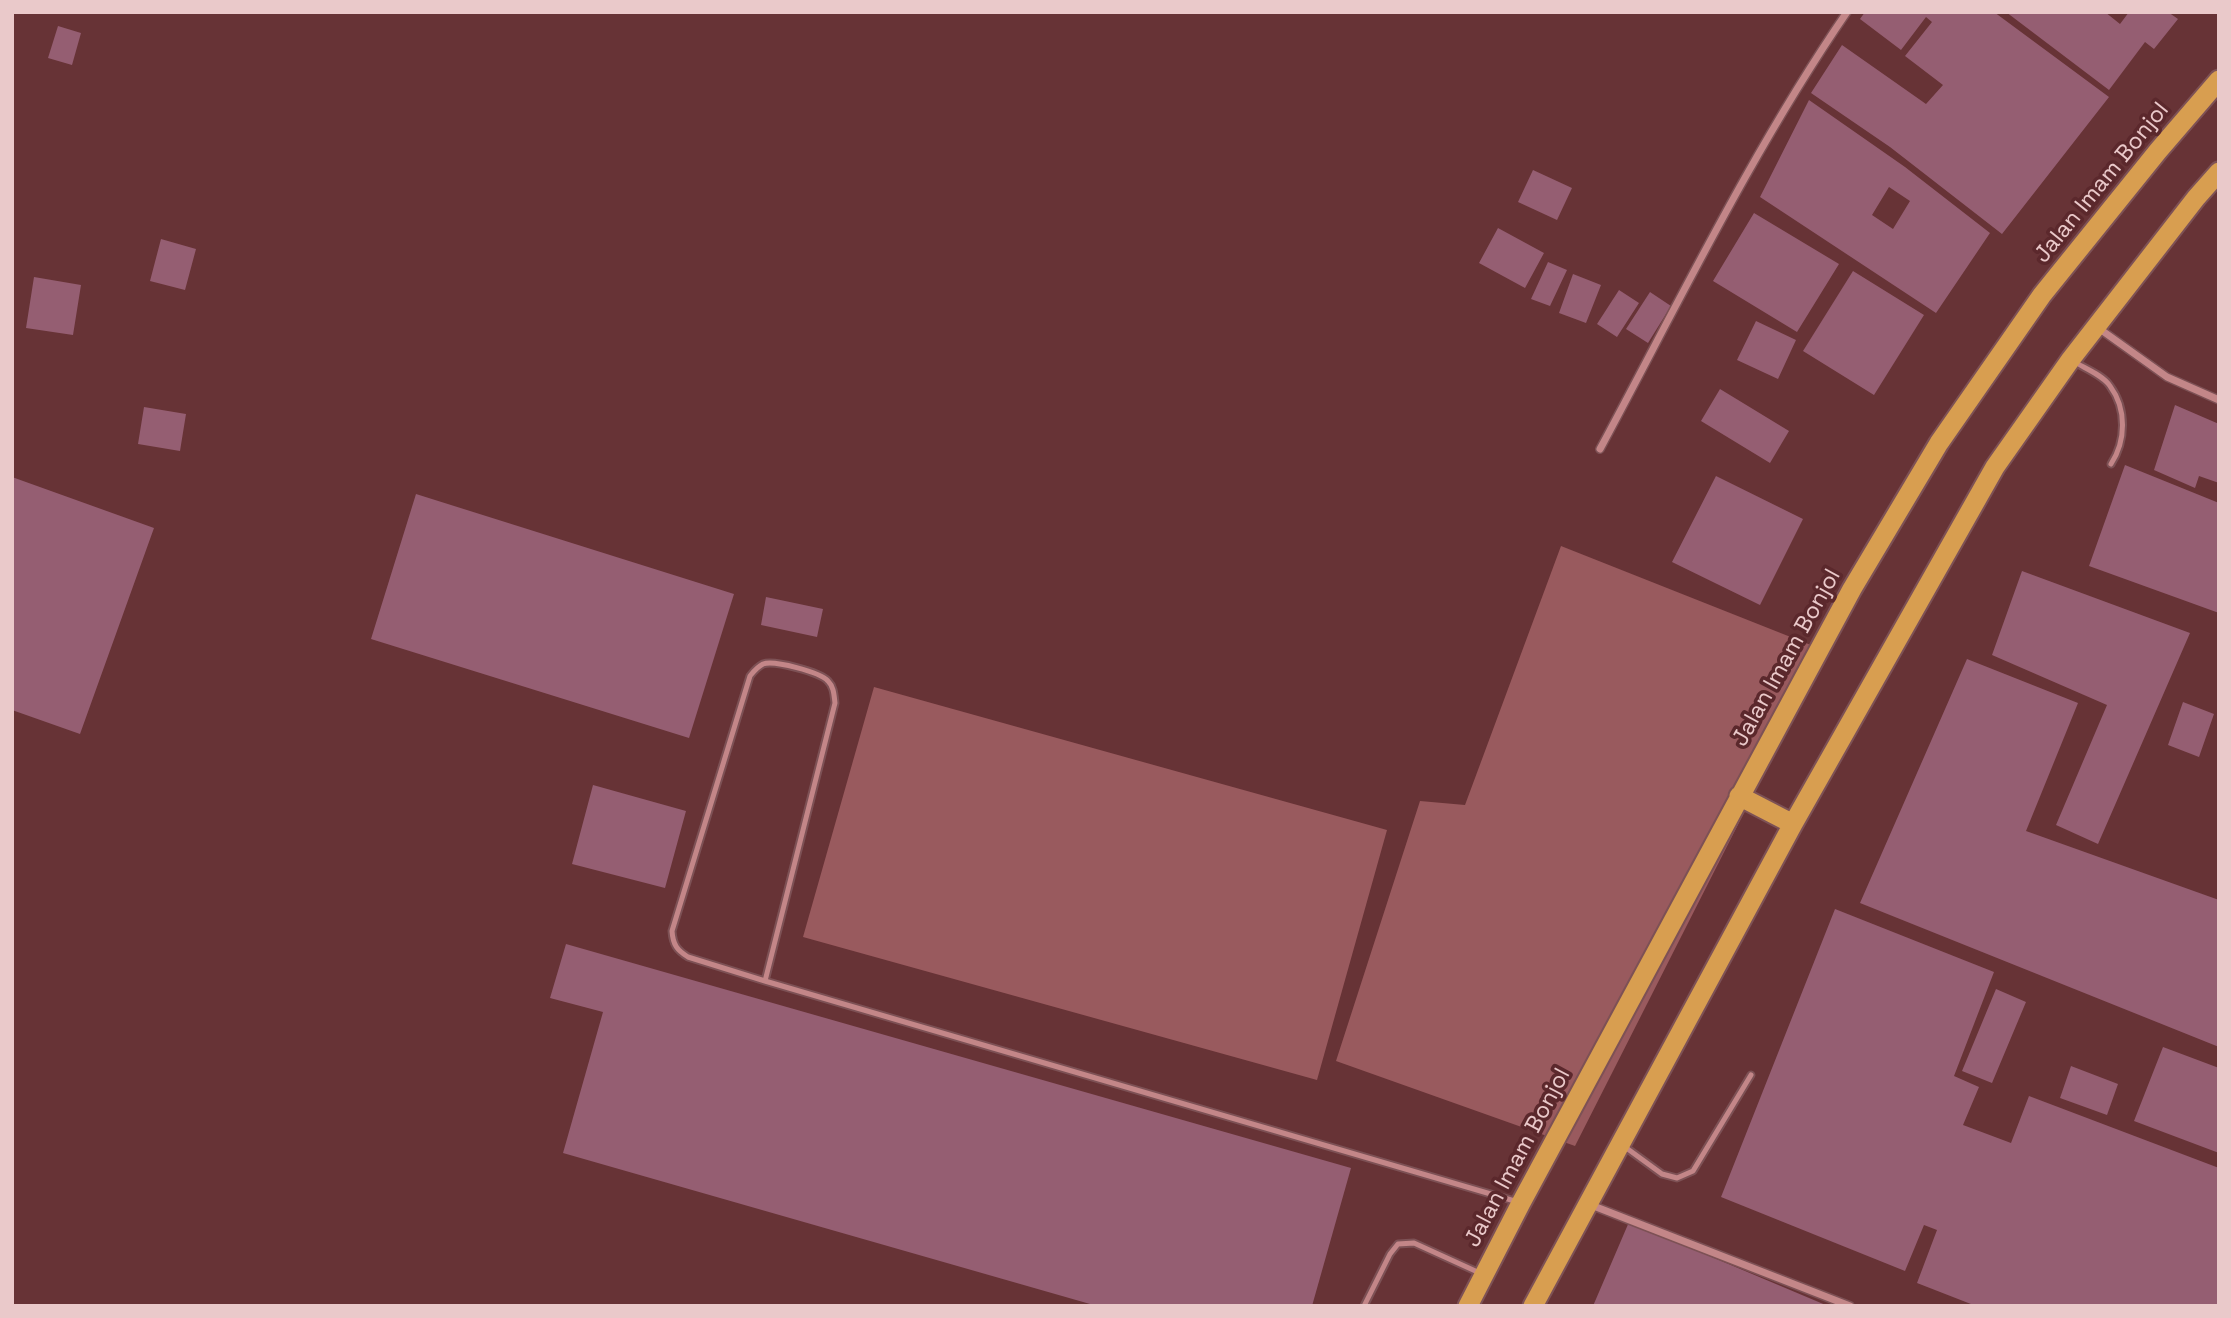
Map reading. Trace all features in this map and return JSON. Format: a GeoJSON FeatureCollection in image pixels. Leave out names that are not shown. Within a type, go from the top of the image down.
{"type":"FeatureCollection","features":[{"type":"Feature","properties":{"kind":"highway","name":"Jalan Imam Bonjol"},"geometry":{"type":"LineString","coordinates":[[1468,1306],[1852,589],[1940,443],[2042,295],[2219,80]]}},
{"type":"Feature","properties":{"kind":"highway"},"geometry":{"type":"LineString","coordinates":[[1533,1306],[1793,824],[1995,467],[2071,359],[2219,172]]}},
{"type":"Feature","properties":{"kind":"highway"},"geometry":{"type":"LineString","coordinates":[[1739,796],[1793,824]]}},
{"type":"Feature","properties":{"kind":"street"},"geometry":{"type":"LineString","coordinates":[[1600,449],[1758,156],[1847,12]]}},
{"type":"Feature","properties":{"kind":"street"},"geometry":{"type":"LineString","coordinates":[[2096,327],[2166,377],[2219,400]]}},
{"type":"Feature","properties":{"kind":"street"},"geometry":{"type":"LineString","coordinates":[[1587,1203],[1850,1306]]}},
{"type":"Feature","properties":{"kind":"lane"},"geometry":{"type":"LineString","coordinates":[[2071,359],[2109,384],[2121,408],[2121,448],[2111,464]]}},
{"type":"Feature","properties":{"kind":"lane"},"geometry":{"type":"LineString","coordinates":[[765,981],[835,703],[830,682],[821,676],[775,663],[765,663],[756,668],[750,676],[673,932],[673,942],[678,951],[688,957],[765,981],[1521,1203]]}},
{"type":"Feature","properties":{"kind":"lane"},"geometry":{"type":"LineString","coordinates":[[1620,1143],[1662,1174],[1677,1178],[1693,1171],[1751,1075]]}},
{"type":"Feature","properties":{"kind":"lane"},"geometry":{"type":"LineString","coordinates":[[1364,1306],[1390,1254],[1398,1244],[1414,1243],[1484,1275]]}},
{"type":"Feature","properties":{"kind":"shaded area"},"geometry":{"type":"Polygon","coordinates":[[[1561,546],[1826,651],[1575,1146],[1336,1061],[1420,801],[1465,805],[1561,546]]]}},
{"type":"Feature","properties":{"kind":"shaded area"},"geometry":{"type":"Polygon","coordinates":[[[874,687],[1387,830],[1317,1080],[803,937],[874,687]]]}},
{"type":"Feature","properties":{"kind":"building"},"geometry":{"type":"Polygon","coordinates":[[[1865,12],[1994,12],[2109,97],[2002,234],[1890,147],[1811,93],[1842,45],[1926,104],[1943,85],[1905,56],[1932,22],[1926,17],[1901,50],[1860,19],[1865,12]]]}},
{"type":"Feature","properties":{"kind":"building"},"geometry":{"type":"Polygon","coordinates":[[[2006,12],[2105,12],[2120,24],[2129,12],[2168,12],[2178,19],[2154,49],[2145,42],[2109,90],[2006,12]]]}},
{"type":"Feature","properties":{"kind":"building"},"geometry":{"type":"Polygon","coordinates":[[[58,26],[81,33],[72,65],[48,58],[58,26]]]}},
{"type":"Feature","properties":{"kind":"building"},"geometry":{"type":"Polygon","coordinates":[[[1809,100],[1905,167],[1990,233],[1936,313],[1760,197],[1809,100]],[[1889,187],[1872,215],[1893,229],[1910,201],[1889,187]]]}},
{"type":"Feature","properties":{"kind":"building"},"geometry":{"type":"Polygon","coordinates":[[[1533,170],[1572,188],[1557,220],[1518,202],[1533,170]]]}},
{"type":"Feature","properties":{"kind":"building"},"geometry":{"type":"Polygon","coordinates":[[[1754,213],[1839,264],[1797,332],[1713,281],[1754,213]]]}},
{"type":"Feature","properties":{"kind":"building"},"geometry":{"type":"Polygon","coordinates":[[[1498,228],[1544,253],[1525,288],[1479,263],[1498,228]]]}},
{"type":"Feature","properties":{"kind":"building"},"geometry":{"type":"Polygon","coordinates":[[[161,239],[196,249],[185,290],[150,281],[161,239]]]}},
{"type":"Feature","properties":{"kind":"building"},"geometry":{"type":"Polygon","coordinates":[[[1548,262],[1567,270],[1550,306],[1531,299],[1548,262]]]}},
{"type":"Feature","properties":{"kind":"building"},"geometry":{"type":"Polygon","coordinates":[[[1853,271],[1924,315],[1874,395],[1803,351],[1853,271]]]}},
{"type":"Feature","properties":{"kind":"building"},"geometry":{"type":"Polygon","coordinates":[[[1573,274],[1601,285],[1586,323],[1559,313],[1573,274]]]}},
{"type":"Feature","properties":{"kind":"building"},"geometry":{"type":"Polygon","coordinates":[[[34,277],[81,285],[73,335],[26,328],[34,277]]]}},
{"type":"Feature","properties":{"kind":"building"},"geometry":{"type":"Polygon","coordinates":[[[1619,290],[1639,303],[1617,337],[1597,324],[1619,290]]]}},
{"type":"Feature","properties":{"kind":"building"},"geometry":{"type":"Polygon","coordinates":[[[1650,292],[1671,306],[1648,343],[1626,329],[1650,292]]]}},
{"type":"Feature","properties":{"kind":"building"},"geometry":{"type":"Polygon","coordinates":[[[1756,321],[1796,340],[1778,379],[1737,360],[1756,321]]]}},
{"type":"Feature","properties":{"kind":"building"},"geometry":{"type":"Polygon","coordinates":[[[1720,389],[1789,431],[1770,463],[1701,421],[1720,389]]]}},
{"type":"Feature","properties":{"kind":"building"},"geometry":{"type":"Polygon","coordinates":[[[2175,405],[2219,424],[2219,483],[2199,476],[2195,488],[2154,470],[2175,405]]]}},
{"type":"Feature","properties":{"kind":"building"},"geometry":{"type":"Polygon","coordinates":[[[144,407],[186,414],[180,451],[138,444],[144,407]]]}},
{"type":"Feature","properties":{"kind":"building"},"geometry":{"type":"Polygon","coordinates":[[[2125,465],[2219,503],[2219,613],[2089,566],[2125,465]]]}},
{"type":"Feature","properties":{"kind":"building"},"geometry":{"type":"Polygon","coordinates":[[[1716,476],[1803,519],[1760,605],[1672,562],[1716,476]]]}},
{"type":"Feature","properties":{"kind":"building"},"geometry":{"type":"Polygon","coordinates":[[[12,477],[154,528],[80,734],[12,710],[12,477]]]}},
{"type":"Feature","properties":{"kind":"building"},"geometry":{"type":"Polygon","coordinates":[[[416,494],[734,594],[689,738],[371,639],[416,494]]]}},
{"type":"Feature","properties":{"kind":"building"},"geometry":{"type":"Polygon","coordinates":[[[2022,571],[2190,633],[2098,844],[2056,825],[2107,705],[1992,655],[2022,571]]]}},
{"type":"Feature","properties":{"kind":"building"},"geometry":{"type":"Polygon","coordinates":[[[766,597],[823,609],[817,637],[761,625],[766,597]]]}},
{"type":"Feature","properties":{"kind":"building"},"geometry":{"type":"Polygon","coordinates":[[[1967,659],[2078,703],[2026,831],[2219,900],[2219,1047],[1860,903],[1967,659]]]}},
{"type":"Feature","properties":{"kind":"building"},"geometry":{"type":"Polygon","coordinates":[[[2183,702],[2214,714],[2199,757],[2168,745],[2183,702]]]}},
{"type":"Feature","properties":{"kind":"building"},"geometry":{"type":"Polygon","coordinates":[[[593,785],[686,811],[665,888],[572,864],[593,785]]]}},
{"type":"Feature","properties":{"kind":"building"},"geometry":{"type":"Polygon","coordinates":[[[1835,909],[1994,972],[1954,1076],[1979,1087],[1963,1125],[2011,1143],[2029,1096],[2219,1168],[2219,1306],[1976,1306],[1917,1283],[1937,1230],[1924,1225],[1905,1271],[1721,1197],[1835,909]]]}},
{"type":"Feature","properties":{"kind":"building"},"geometry":{"type":"Polygon","coordinates":[[[566,944],[1351,1168],[1312,1306],[1097,1306],[563,1153],[603,1012],[550,998],[566,944]]]}},
{"type":"Feature","properties":{"kind":"building"},"geometry":{"type":"Polygon","coordinates":[[[1996,989],[2026,1002],[1992,1083],[1962,1071],[1996,989]]]}},
{"type":"Feature","properties":{"kind":"building"},"geometry":{"type":"Polygon","coordinates":[[[2163,1047],[2219,1068],[2219,1153],[2134,1121],[2163,1047]]]}},
{"type":"Feature","properties":{"kind":"building"},"geometry":{"type":"Polygon","coordinates":[[[2071,1066],[2118,1084],[2107,1115],[2060,1098],[2071,1066]]]}},
{"type":"Feature","properties":{"kind":"building"},"geometry":{"type":"Polygon","coordinates":[[[1629,1222],[1828,1306],[1593,1306],[1629,1222]]]}}]}
